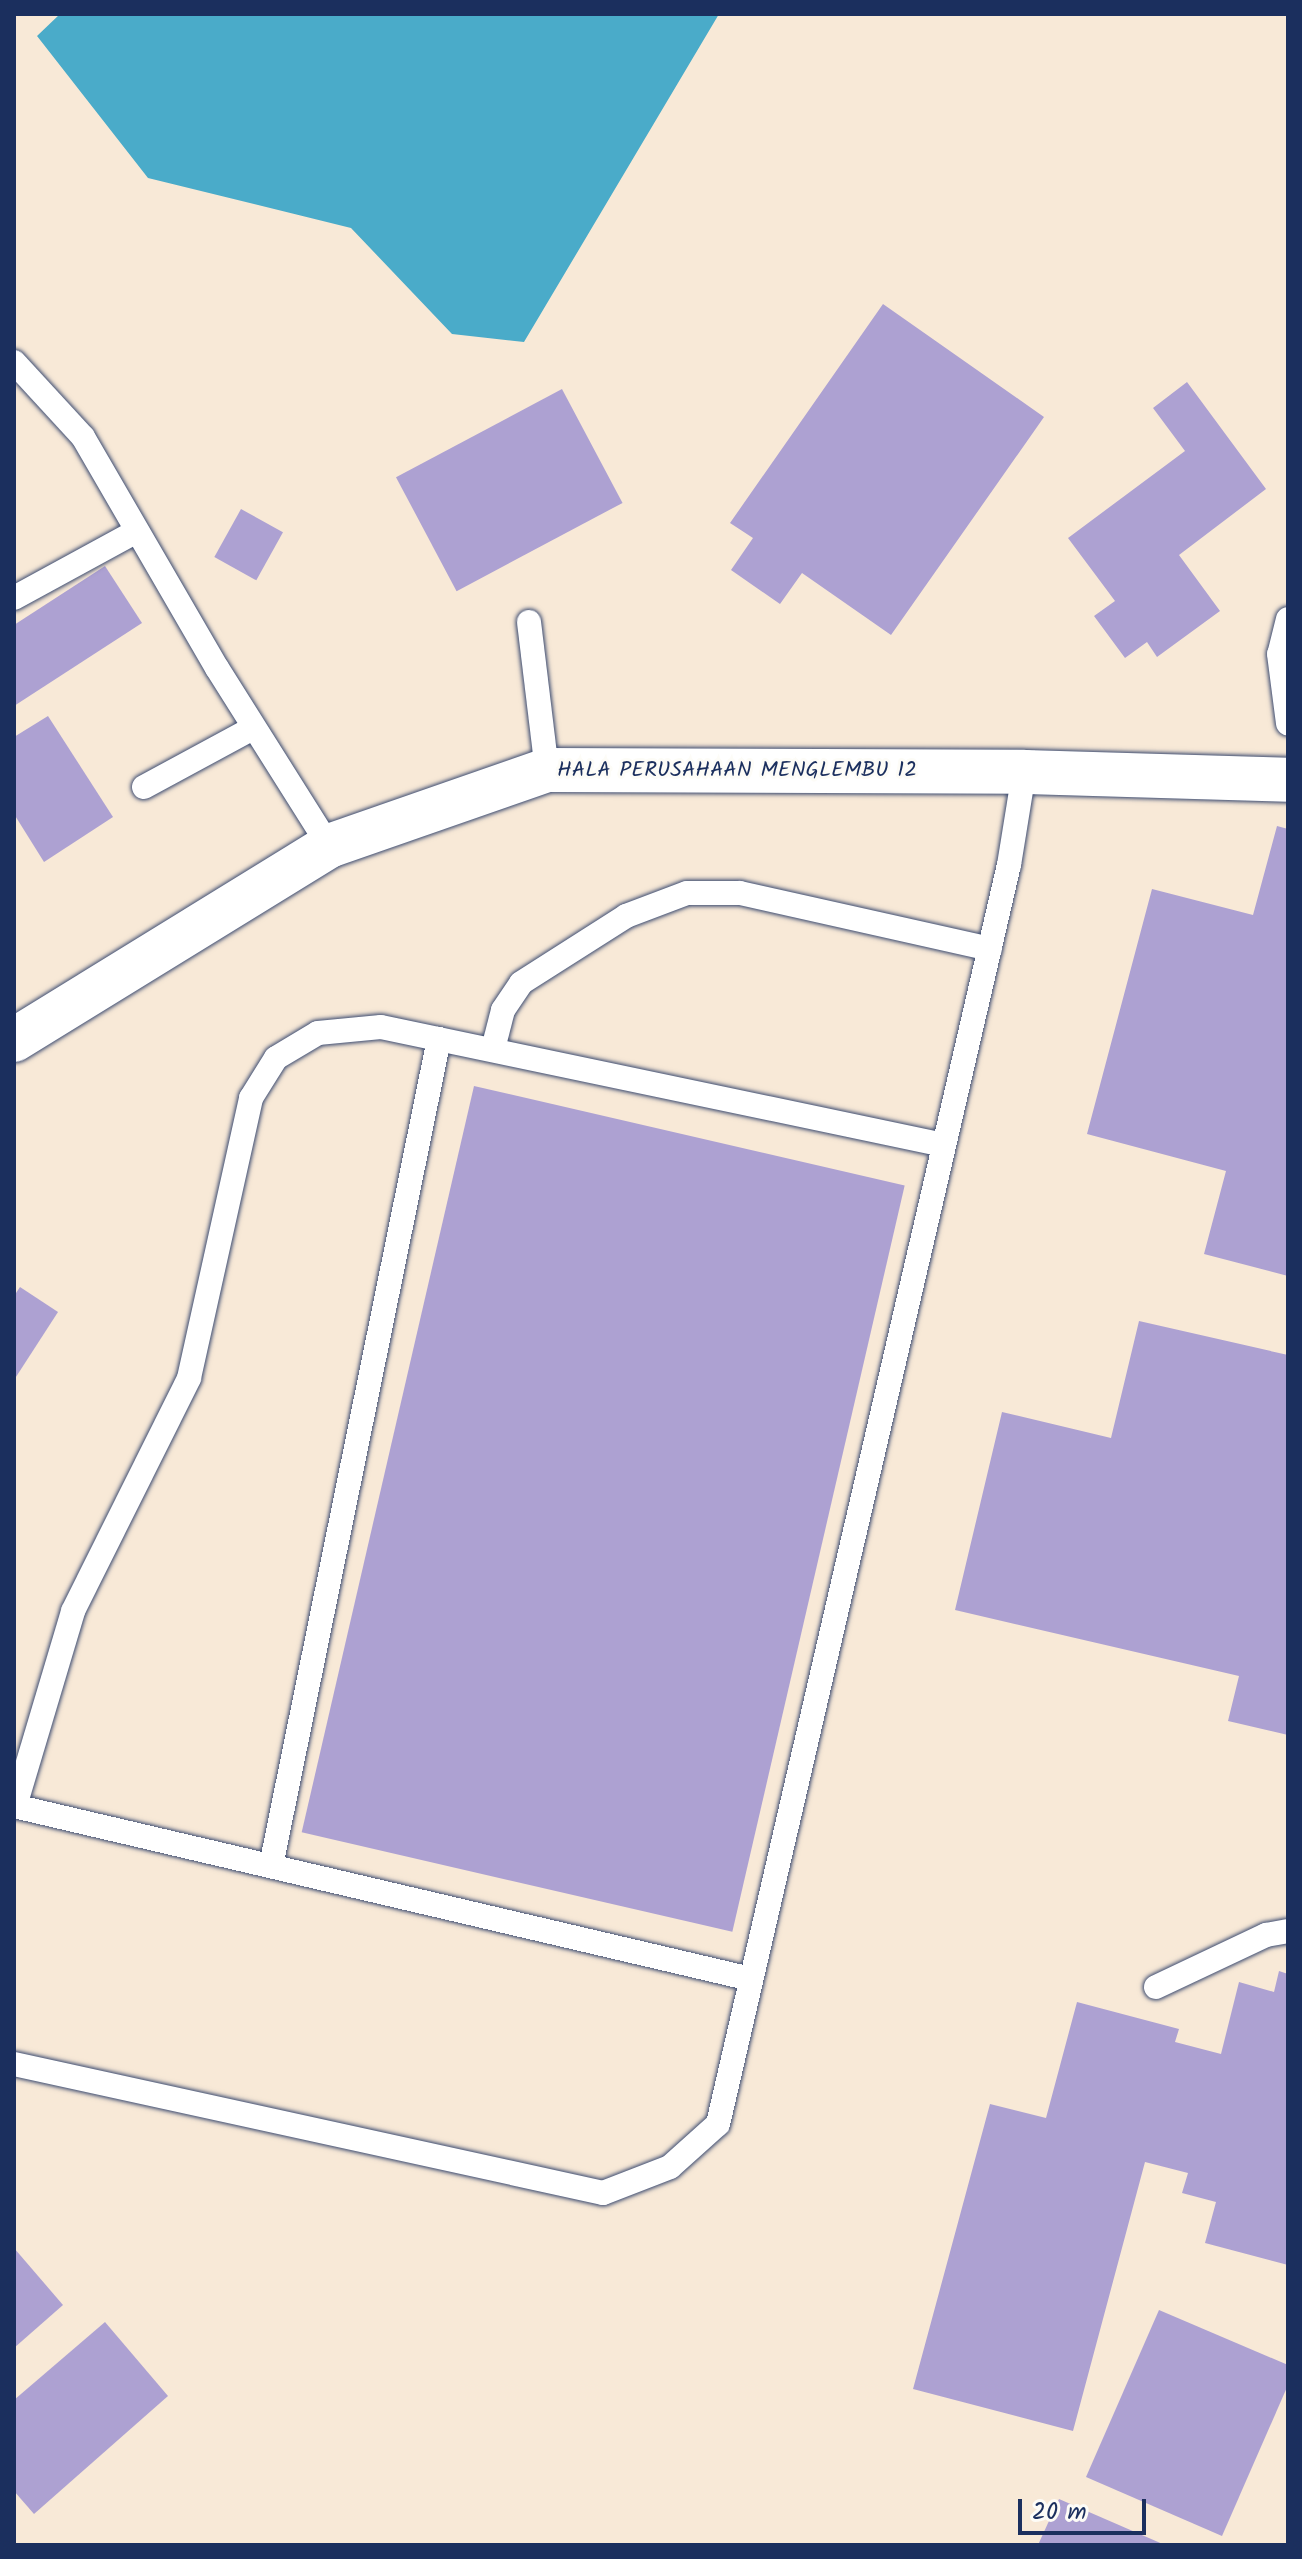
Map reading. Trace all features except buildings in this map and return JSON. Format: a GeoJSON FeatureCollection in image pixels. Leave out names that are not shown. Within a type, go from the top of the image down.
{"type":"FeatureCollection","features":[{"type":"Feature","properties":{"kind":"street","name":"HALA PERUSAHAAN MENGLEMBU 12"},"geometry":{"type":"LineString","coordinates":[[14,1040],[329,846],[547,770],[1024,772],[1288,780]]}},
{"type":"Feature","properties":{"kind":"lane"},"geometry":{"type":"LineString","coordinates":[[14,362],[83,437],[253,728],[329,846]]}},
{"type":"Feature","properties":{"kind":"lane"},"geometry":{"type":"LineString","coordinates":[[14,598],[137,531]]}},
{"type":"Feature","properties":{"kind":"lane"},"geometry":{"type":"LineString","coordinates":[[1288,619],[1279,654],[1288,723]]}},
{"type":"Feature","properties":{"kind":"lane"},"geometry":{"type":"LineString","coordinates":[[529,622],[547,770]]}},
{"type":"Feature","properties":{"kind":"lane"},"geometry":{"type":"LineString","coordinates":[[144,787],[253,728]]}},
{"type":"Feature","properties":{"kind":"lane"},"geometry":{"type":"LineString","coordinates":[[14,2064],[603,2193],[670,2167],[718,2124],[990,949],[1024,772]]}},
{"type":"Feature","properties":{"kind":"lane"},"geometry":{"type":"LineString","coordinates":[[493,1049],[503,1010],[521,983],[626,916],[687,893],[740,893],[990,949]]}},
{"type":"Feature","properties":{"kind":"lane"},"geometry":{"type":"LineString","coordinates":[[751,1979],[15,1806],[73,1611],[189,1378],[251,1098],[276,1058],[318,1033],[381,1027],[944,1145]]}},
{"type":"Feature","properties":{"kind":"lane"},"geometry":{"type":"LineString","coordinates":[[271,1866],[439,1039]]}},
{"type":"Feature","properties":{"kind":"lane"},"geometry":{"type":"LineString","coordinates":[[1156,1987],[1266,1935],[1288,1931]]}},
{"type":"Feature","properties":{"kind":"water"},"geometry":{"type":"Polygon","coordinates":[[[60,14],[719,14],[524,342],[452,334],[351,228],[148,178],[37,36],[60,14]]]}}]}
